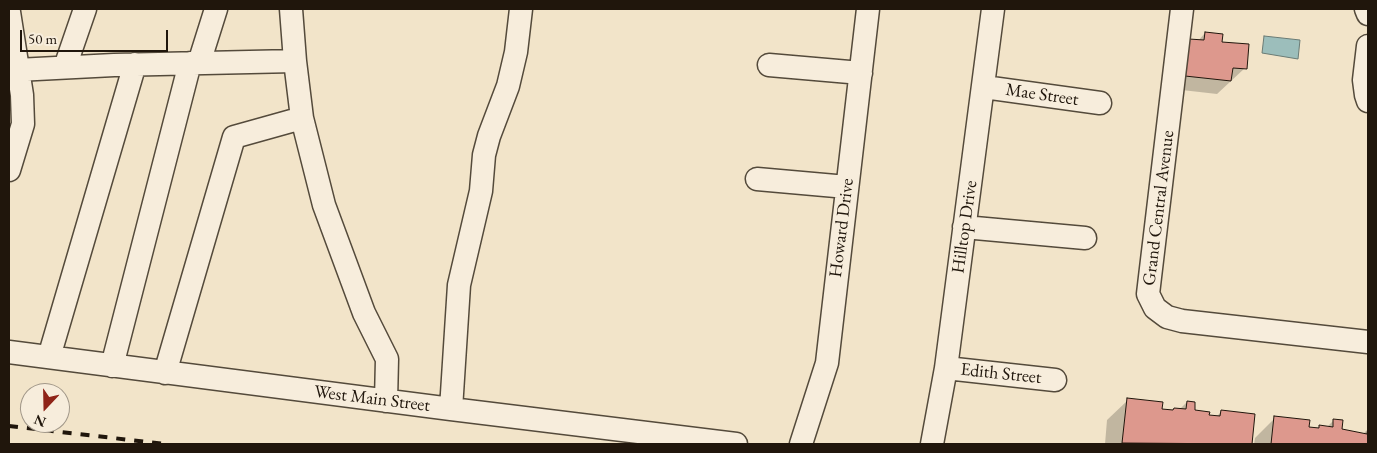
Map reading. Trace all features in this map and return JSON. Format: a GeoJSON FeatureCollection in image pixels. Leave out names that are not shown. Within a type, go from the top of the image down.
{"type":"FeatureCollection","features":[{"type":"Feature","properties":{"kind":"street"},"geometry":{"type":"LineString","coordinates":[[65,67],[85,9]]}},
{"type":"Feature","properties":{"kind":"street"},"geometry":{"type":"LineString","coordinates":[[112,366],[195,63],[216,9]]}},
{"type":"Feature","properties":{"kind":"street"},"geometry":{"type":"LineString","coordinates":[[291,9],[302,118],[324,205],[364,313],[387,359],[386,400]]}},
{"type":"Feature","properties":{"kind":"street"},"geometry":{"type":"LineString","coordinates":[[451,409],[459,285],[481,191],[484,154],[510,78],[516,52],[521,9]]}},
{"type":"Feature","properties":{"kind":"street","name":"Howard Drive"},"geometry":{"type":"LineString","coordinates":[[801,444],[827,363],[868,9]]}},
{"type":"Feature","properties":{"kind":"street","name":"Hilltop Drive"},"geometry":{"type":"LineString","coordinates":[[932,444],[946,368],[993,9]]}},
{"type":"Feature","properties":{"kind":"street","name":"Grand Central Avenue"},"geometry":{"type":"LineString","coordinates":[[1182,9],[1148,294],[1155,308],[1167,317],[1182,321],[1368,342]]}},
{"type":"Feature","properties":{"kind":"street"},"geometry":{"type":"LineString","coordinates":[[1366,9],[1368,14]]}},
{"type":"Feature","properties":{"kind":"street"},"geometry":{"type":"LineString","coordinates":[[9,12],[22,95],[9,170]]}},
{"type":"Feature","properties":{"kind":"street"},"geometry":{"type":"LineString","coordinates":[[1368,46],[1364,80],[1368,101]]}},
{"type":"Feature","properties":{"kind":"street"},"geometry":{"type":"LineString","coordinates":[[17,70],[135,64],[295,61]]}},
{"type":"Feature","properties":{"kind":"street"},"geometry":{"type":"LineString","coordinates":[[49,357],[135,64]]}},
{"type":"Feature","properties":{"kind":"street"},"geometry":{"type":"LineString","coordinates":[[769,65],[861,73]]}},
{"type":"Feature","properties":{"kind":"street","name":"Mae Street"},"geometry":{"type":"LineString","coordinates":[[984,87],[1100,103]]}},
{"type":"Feature","properties":{"kind":"street"},"geometry":{"type":"LineString","coordinates":[[165,373],[234,137],[302,118]]}},
{"type":"Feature","properties":{"kind":"street"},"geometry":{"type":"LineString","coordinates":[[756,179],[847,186]]}},
{"type":"Feature","properties":{"kind":"street"},"geometry":{"type":"LineString","coordinates":[[964,227],[1085,238]]}},
{"type":"Feature","properties":{"kind":"street","name":"West Main Street"},"geometry":{"type":"LineString","coordinates":[[9,352],[736,444]]}},
{"type":"Feature","properties":{"kind":"street","name":"Edith Street"},"geometry":{"type":"LineString","coordinates":[[946,368],[1055,380]]}},
{"type":"Feature","properties":{"kind":"water"},"geometry":{"type":"Polygon","coordinates":[[[1264,36],[1300,40],[1298,59],[1262,53],[1264,36]]]}},
{"type":"Feature","properties":{"kind":"building"},"geometry":{"type":"Polygon","coordinates":[[[1205,32],[1223,34],[1222,42],[1249,44],[1247,69],[1233,68],[1231,81],[1185,76],[1189,39],[1204,40],[1205,32]]]}},
{"type":"Feature","properties":{"kind":"building"},"geometry":{"type":"Polygon","coordinates":[[[1127,398],[1163,402],[1162,409],[1173,410],[1174,408],[1186,409],[1187,401],[1195,402],[1195,410],[1210,412],[1209,415],[1220,416],[1221,410],[1255,414],[1252,444],[1122,443],[1127,398]]]}},
{"type":"Feature","properties":{"kind":"building"},"geometry":{"type":"Polygon","coordinates":[[[1274,416],[1310,420],[1309,427],[1319,428],[1319,425],[1333,427],[1333,419],[1343,420],[1342,429],[1367,434],[1368,428],[1368,444],[1271,444],[1274,416]]]}},
{"type":"Feature","properties":{"kind":"railway"},"geometry":{"type":"LineString","coordinates":[[9,426],[165,444]]}}]}
